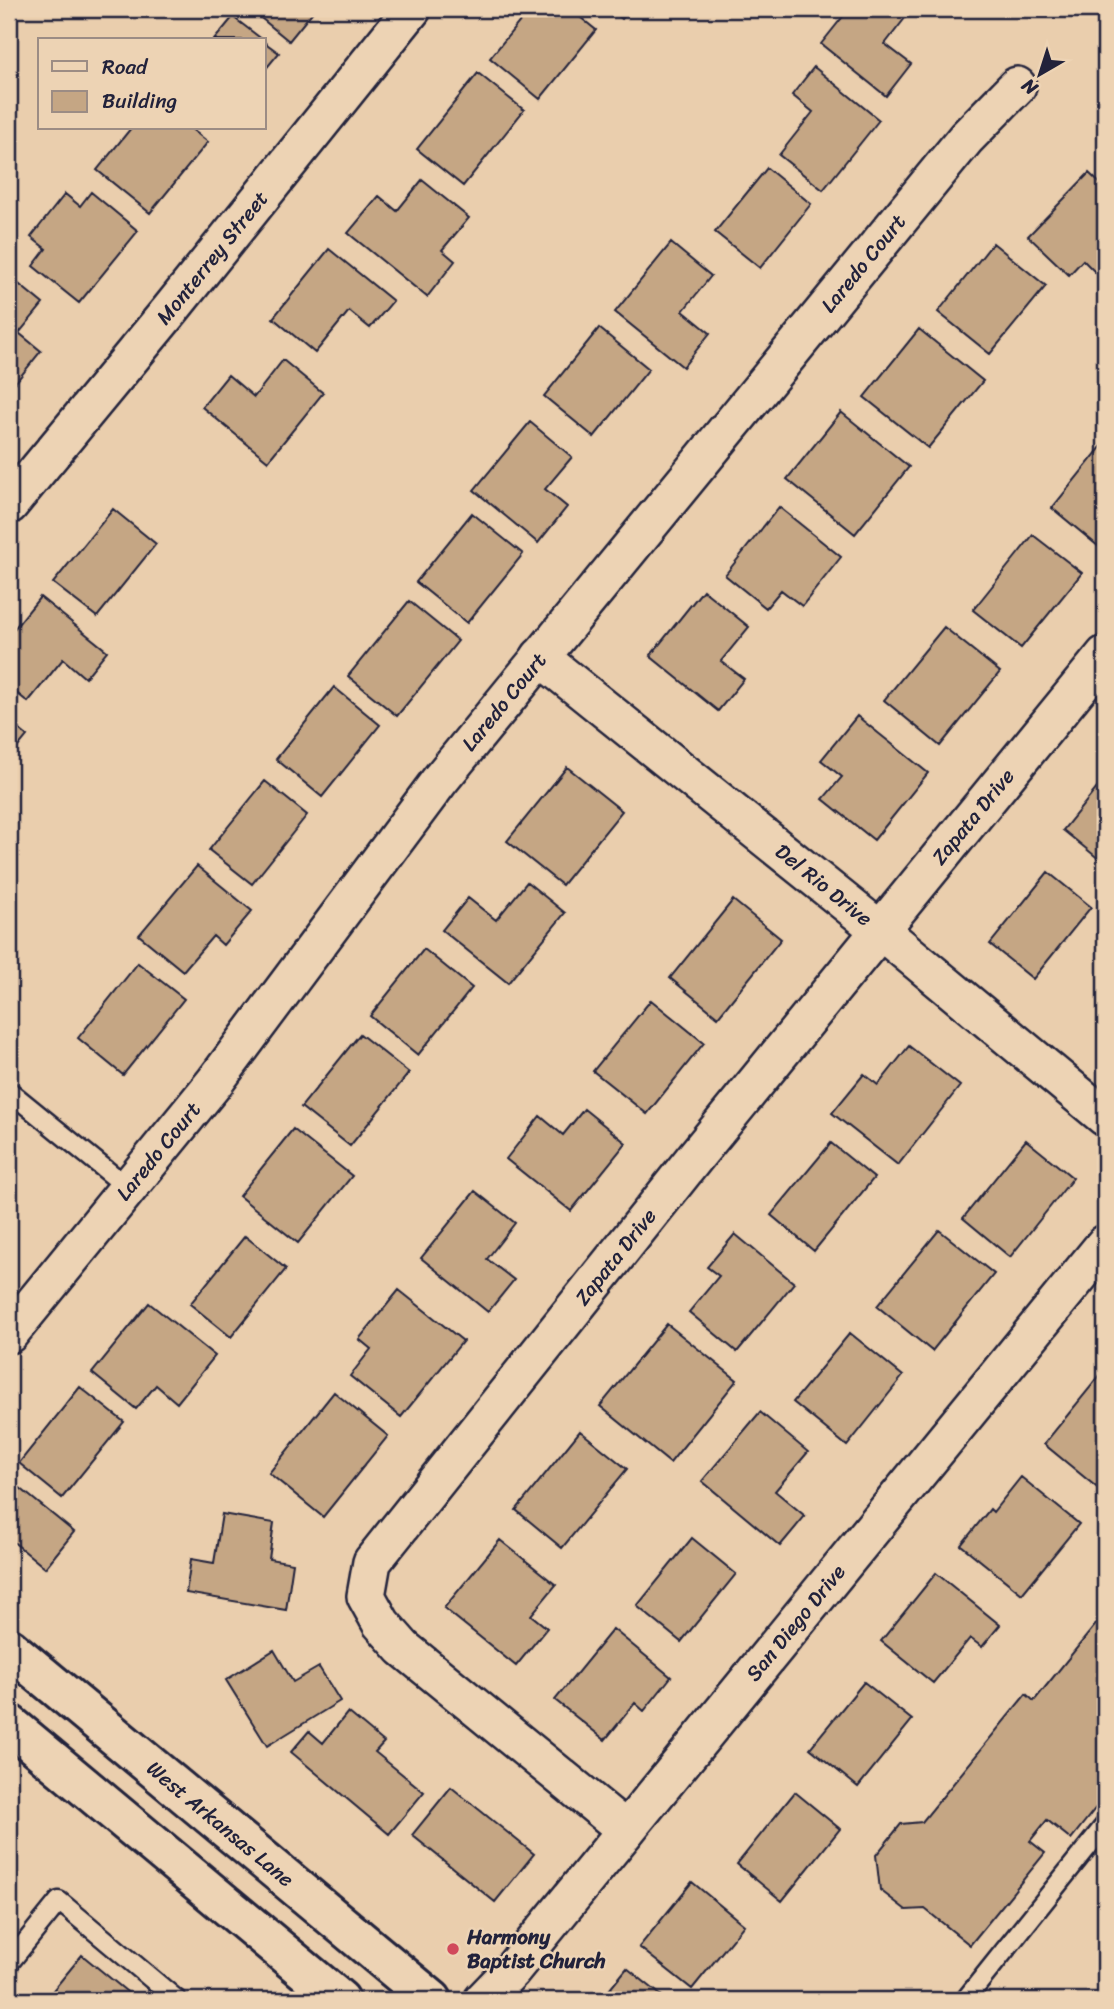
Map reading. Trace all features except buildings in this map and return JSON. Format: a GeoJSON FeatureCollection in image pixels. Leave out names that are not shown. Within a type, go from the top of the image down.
{"type":"FeatureCollection","features":[{"type":"Feature","properties":{"kind":"main road","name":"West Arkansas Lane"},"geometry":{"type":"LineString","coordinates":[[9,1648],[432,2000]]}},
{"type":"Feature","properties":{"kind":"main road"},"geometry":{"type":"LineString","coordinates":[[9,1724],[340,2000]]}},
{"type":"Feature","properties":{"kind":"street","name":"Monterrey Street"},"geometry":{"type":"LineString","coordinates":[[9,505],[171,309],[412,9]]}},
{"type":"Feature","properties":{"kind":"street","name":"Laredo Court"},"geometry":{"type":"LineString","coordinates":[[9,1334],[214,1083],[440,780],[966,138],[1017,86]]}},
{"type":"Feature","properties":{"kind":"street","name":"Zapata Drive"},"geometry":{"type":"LineString","coordinates":[[626,1830],[403,1648],[381,1623],[366,1596],[372,1562],[696,1156],[1105,654]]}},
{"type":"Feature","properties":{"kind":"street","name":"Del Rio Drive"},"geometry":{"type":"LineString","coordinates":[[540,657],[881,931],[1105,1117]]}},
{"type":"Feature","properties":{"kind":"street","name":"San Diego Drive"},"geometry":{"type":"LineString","coordinates":[[484,2000],[511,1971],[1105,1244]]}},
{"type":"Feature","properties":{"kind":"lane"},"geometry":{"type":"LineString","coordinates":[[9,1091],[127,1187]]}},
{"type":"Feature","properties":{"kind":"lane"},"geometry":{"type":"LineString","coordinates":[[965,2000],[1105,1825]]}},
{"type":"Feature","properties":{"kind":"lane"},"geometry":{"type":"LineString","coordinates":[[9,1963],[59,1901],[177,2000]]}},
{"type":"Feature","properties":{"kind":"place","name":"Harmony Baptist Church"},"geometry":{"type":"Point","coordinates":[453,1949]}}]}
